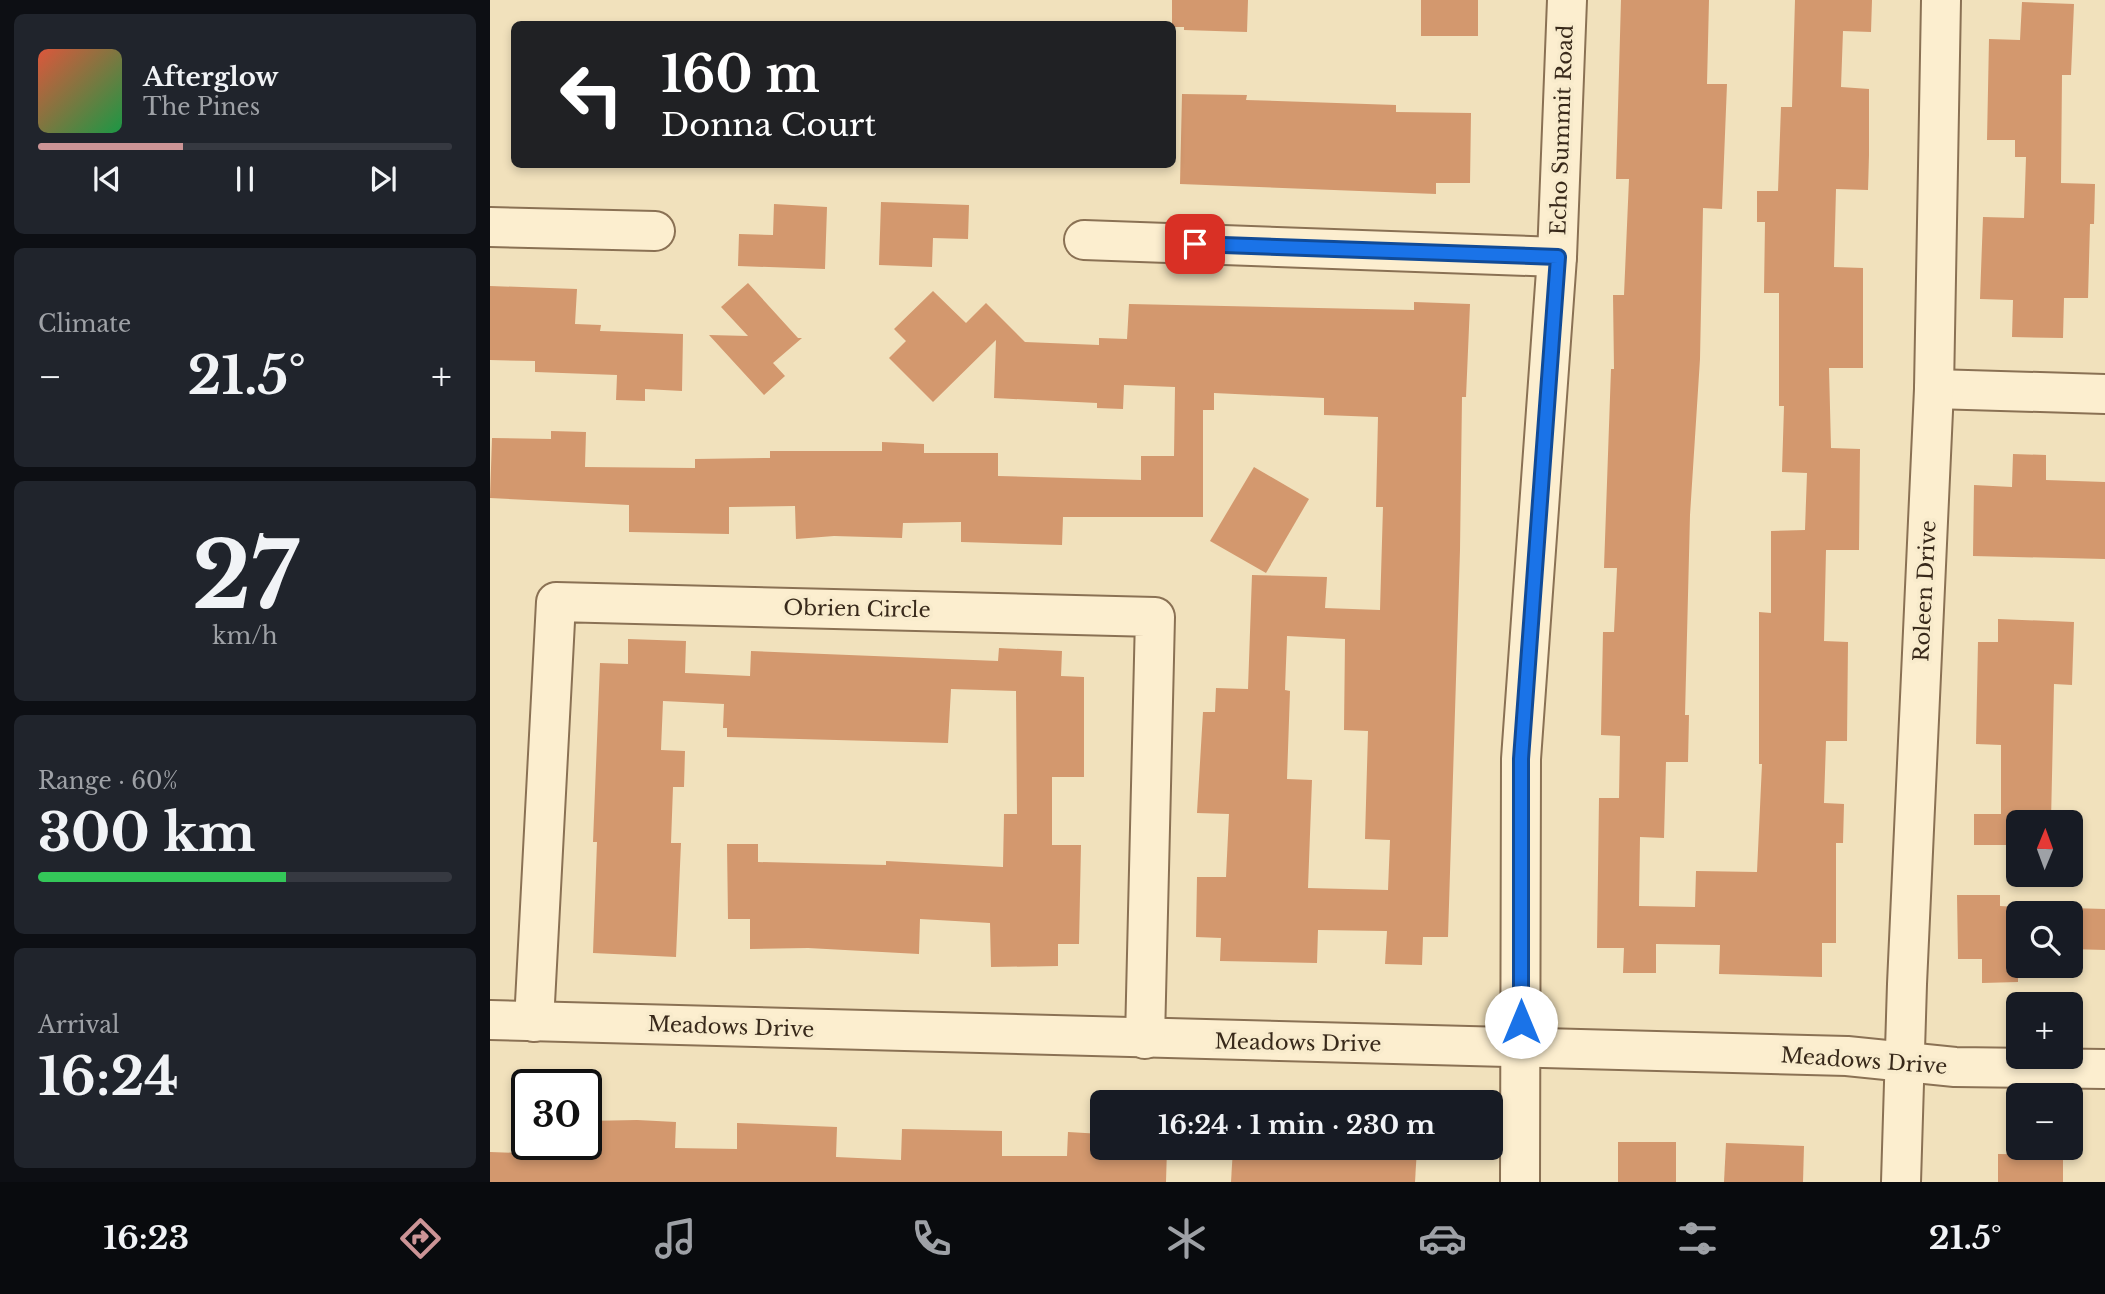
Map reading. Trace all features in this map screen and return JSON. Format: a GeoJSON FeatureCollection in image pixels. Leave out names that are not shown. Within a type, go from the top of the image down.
{"type":"FeatureCollection","features":[{"type":"Feature","properties":{"kind":"street","name":"Echo Summit Road"},"geometry":{"type":"LineString","coordinates":[[1520,1182],[1521,759],[1558,257],[1567,0]]}},
{"type":"Feature","properties":{"kind":"street","name":"Roleen Drive"},"geometry":{"type":"LineString","coordinates":[[1901,1182],[1934,389],[1941,0]]}},
{"type":"Feature","properties":{"kind":"street"},"geometry":{"type":"LineString","coordinates":[[490,228],[655,231]]}},
{"type":"Feature","properties":{"kind":"street"},"geometry":{"type":"LineString","coordinates":[[1084,240],[1558,257]]}},
{"type":"Feature","properties":{"kind":"street"},"geometry":{"type":"LineString","coordinates":[[1934,389],[2105,394]]}},
{"type":"Feature","properties":{"kind":"street","name":"Obrien Circle"},"geometry":{"type":"LineString","coordinates":[[534,1021],[556,602],[1155,617],[1145,1039]]}},
{"type":"Feature","properties":{"kind":"street","name":"Meadows Drive"},"geometry":{"type":"LineString","coordinates":[[490,1020],[1847,1056],[1955,1067],[2105,1069]]}},
{"type":"Feature","properties":{"kind":"building"},"geometry":{"type":"Polygon","coordinates":[[[1172,0],[1248,0],[1247,32],[1184,30],[1184,27],[1176,27],[1176,21],[1172,21],[1172,0]]]}},
{"type":"Feature","properties":{"kind":"building"},"geometry":{"type":"Polygon","coordinates":[[[1421,0],[1478,0],[1478,36],[1421,36],[1421,0]]]}},
{"type":"Feature","properties":{"kind":"building"},"geometry":{"type":"Polygon","coordinates":[[[1621,0],[1709,0],[1707,84],[1727,84],[1722,209],[1703,208],[1700,359],[1690,515],[1685,715],[1689,715],[1688,762],[1666,762],[1664,838],[1640,837],[1639,906],[1695,907],[1696,871],[1757,872],[1762,764],[1759,764],[1759,612],[1771,613],[1771,531],[1805,530],[1807,473],[1782,472],[1784,406],[1779,406],[1779,293],[1764,293],[1765,222],[1757,222],[1757,191],[1778,191],[1781,107],[1792,107],[1795,0],[1872,0],[1871,32],[1843,31],[1841,87],[1869,89],[1869,155],[1868,190],[1836,189],[1834,267],[1863,268],[1863,368],[1829,368],[1831,448],[1860,449],[1859,550],[1826,550],[1824,641],[1848,642],[1847,741],[1826,741],[1824,803],[1844,804],[1843,843],[1836,843],[1836,943],[1822,943],[1822,977],[1719,974],[1720,945],[1656,944],[1656,973],[1623,973],[1624,948],[1597,948],[1599,798],[1619,798],[1620,736],[1601,735],[1603,632],[1614,632],[1617,568],[1604,568],[1611,369],[1614,369],[1613,295],[1624,295],[1629,179],[1616,179],[1621,0]]]}},
{"type":"Feature","properties":{"kind":"building"},"geometry":{"type":"Polygon","coordinates":[[[2022,2],[2074,4],[2071,75],[2062,75],[2061,183],[2095,184],[2094,224],[2090,224],[2088,298],[2064,298],[2063,338],[2012,337],[2013,300],[1980,299],[1983,217],[2024,218],[2026,157],[2015,157],[2015,140],[1987,140],[1989,39],[2020,40],[2022,2]]]}},
{"type":"Feature","properties":{"kind":"building"},"geometry":{"type":"Polygon","coordinates":[[[1182,94],[1247,95],[1246,100],[1396,105],[1396,112],[1471,113],[1470,183],[1436,183],[1436,194],[1180,184],[1182,94]]]}},
{"type":"Feature","properties":{"kind":"building"},"geometry":{"type":"Polygon","coordinates":[[[881,202],[969,205],[968,239],[933,238],[932,267],[879,265],[881,202]]]}},
{"type":"Feature","properties":{"kind":"building"},"geometry":{"type":"Polygon","coordinates":[[[774,204],[827,207],[825,269],[738,266],[739,234],[773,235],[774,204]]]}},
{"type":"Feature","properties":{"kind":"building"},"geometry":{"type":"Polygon","coordinates":[[[748,283],[798,338],[802,338],[773,363],[785,376],[764,395],[709,335],[748,336],[721,307],[748,283]]]}},
{"type":"Feature","properties":{"kind":"building"},"geometry":{"type":"Polygon","coordinates":[[[490,286],[577,289],[575,324],[601,325],[600,331],[683,334],[682,391],[645,389],[645,401],[616,400],[617,375],[535,372],[535,361],[490,360],[490,286]]]}},
{"type":"Feature","properties":{"kind":"building"},"geometry":{"type":"Polygon","coordinates":[[[933,291],[966,323],[986,303],[1025,342],[1099,345],[1099,338],[1127,339],[1129,304],[1414,310],[1414,302],[1470,304],[1466,397],[1462,397],[1448,937],[1423,937],[1422,965],[1385,964],[1387,931],[1318,930],[1317,963],[1220,961],[1221,938],[1196,937],[1197,877],[1226,877],[1229,814],[1197,813],[1203,712],[1215,712],[1216,688],[1248,689],[1252,575],[1327,577],[1325,608],[1380,610],[1383,507],[1376,507],[1378,417],[1324,415],[1324,398],[1214,393],[1214,410],[1203,410],[1203,517],[1063,517],[1062,545],[961,542],[961,522],[903,523],[902,538],[834,536],[796,539],[795,506],[729,507],[729,534],[629,532],[629,505],[490,498],[492,438],[551,439],[551,431],[586,432],[585,467],[695,468],[695,459],[770,458],[770,451],[882,451],[882,442],[924,444],[924,453],[998,453],[998,476],[1141,480],[1141,456],[1174,456],[1175,387],[1124,385],[1123,409],[1097,408],[1097,403],[994,398],[996,340],[933,402],[889,358],[906,341],[894,329],[933,291]],[[1287,636],[1285,690],[1290,691],[1287,779],[1312,780],[1308,888],[1388,890],[1390,840],[1365,839],[1368,731],[1344,730],[1345,639],[1287,636]]]}},
{"type":"Feature","properties":{"kind":"building"},"geometry":{"type":"Polygon","coordinates":[[[2013,454],[2046,455],[2046,480],[2105,482],[2105,559],[1973,556],[1974,485],[2012,487],[2013,454]]]}},
{"type":"Feature","properties":{"kind":"building"},"geometry":{"type":"Polygon","coordinates":[[[1254,467],[1309,499],[1266,573],[1210,541],[1254,467]]]}},
{"type":"Feature","properties":{"kind":"building"},"geometry":{"type":"Polygon","coordinates":[[[1998,619],[2074,622],[2072,685],[2054,684],[2051,810],[2006,810],[2006,845],[1974,845],[1974,814],[2001,814],[2001,745],[1976,744],[1978,642],[1998,642],[1998,619]]]}},
{"type":"Feature","properties":{"kind":"building"},"geometry":{"type":"Polygon","coordinates":[[[628,639],[686,641],[685,673],[750,676],[751,651],[998,661],[999,648],[1062,651],[1061,676],[1084,677],[1084,777],[1052,777],[1052,845],[1081,845],[1079,944],[1058,944],[1058,966],[991,967],[990,923],[920,919],[919,954],[808,948],[750,949],[750,919],[728,919],[727,844],[758,844],[758,862],[886,865],[886,861],[1003,867],[1004,814],[1017,814],[1016,691],[951,689],[948,743],[727,737],[727,728],[723,728],[724,704],[663,701],[661,750],[685,751],[684,787],[673,787],[671,843],[681,843],[676,957],[593,953],[597,842],[593,842],[600,663],[628,664],[628,639]]]}},
{"type":"Feature","properties":{"kind":"building"},"geometry":{"type":"Polygon","coordinates":[[[1957,895],[2000,895],[2000,906],[2006,906],[2006,978],[2018,978],[2018,982],[1982,983],[1982,959],[1958,959],[1957,895]]]}},
{"type":"Feature","properties":{"kind":"building"},"geometry":{"type":"Polygon","coordinates":[[[2083,908],[2105,909],[2105,950],[2083,949],[2083,908]]]}},
{"type":"Feature","properties":{"kind":"building"},"geometry":{"type":"Polygon","coordinates":[[[602,1121],[676,1122],[675,1148],[737,1149],[737,1123],[837,1127],[836,1157],[901,1160],[902,1129],[1002,1131],[1002,1156],[1067,1156],[1068,1132],[1090,1133],[1090,1160],[1167,1160],[1166,1182],[490,1182],[490,1152],[511,1153],[511,1160],[602,1160],[602,1121]]]}},
{"type":"Feature","properties":{"kind":"building"},"geometry":{"type":"Polygon","coordinates":[[[1618,1142],[1676,1142],[1676,1182],[1618,1182],[1618,1142]]]}},
{"type":"Feature","properties":{"kind":"building"},"geometry":{"type":"Polygon","coordinates":[[[1726,1143],[1804,1146],[1803,1182],[1724,1182],[1726,1143]]]}},
{"type":"Feature","properties":{"kind":"building"},"geometry":{"type":"Polygon","coordinates":[[[1998,1154],[2006,1154],[2006,1160],[2063,1160],[2063,1182],[1998,1182],[1998,1154]]]}},
{"type":"Feature","properties":{"kind":"building"},"geometry":{"type":"Polygon","coordinates":[[[1232,1160],[1416,1160],[1415,1182],[1231,1182],[1232,1160]]]}},
{"type":"Feature","properties":{"kind":"route"},"geometry":{"type":"LineString","coordinates":[[1195,244],[1558,257],[1521,759],[1521,1022]]}}]}
